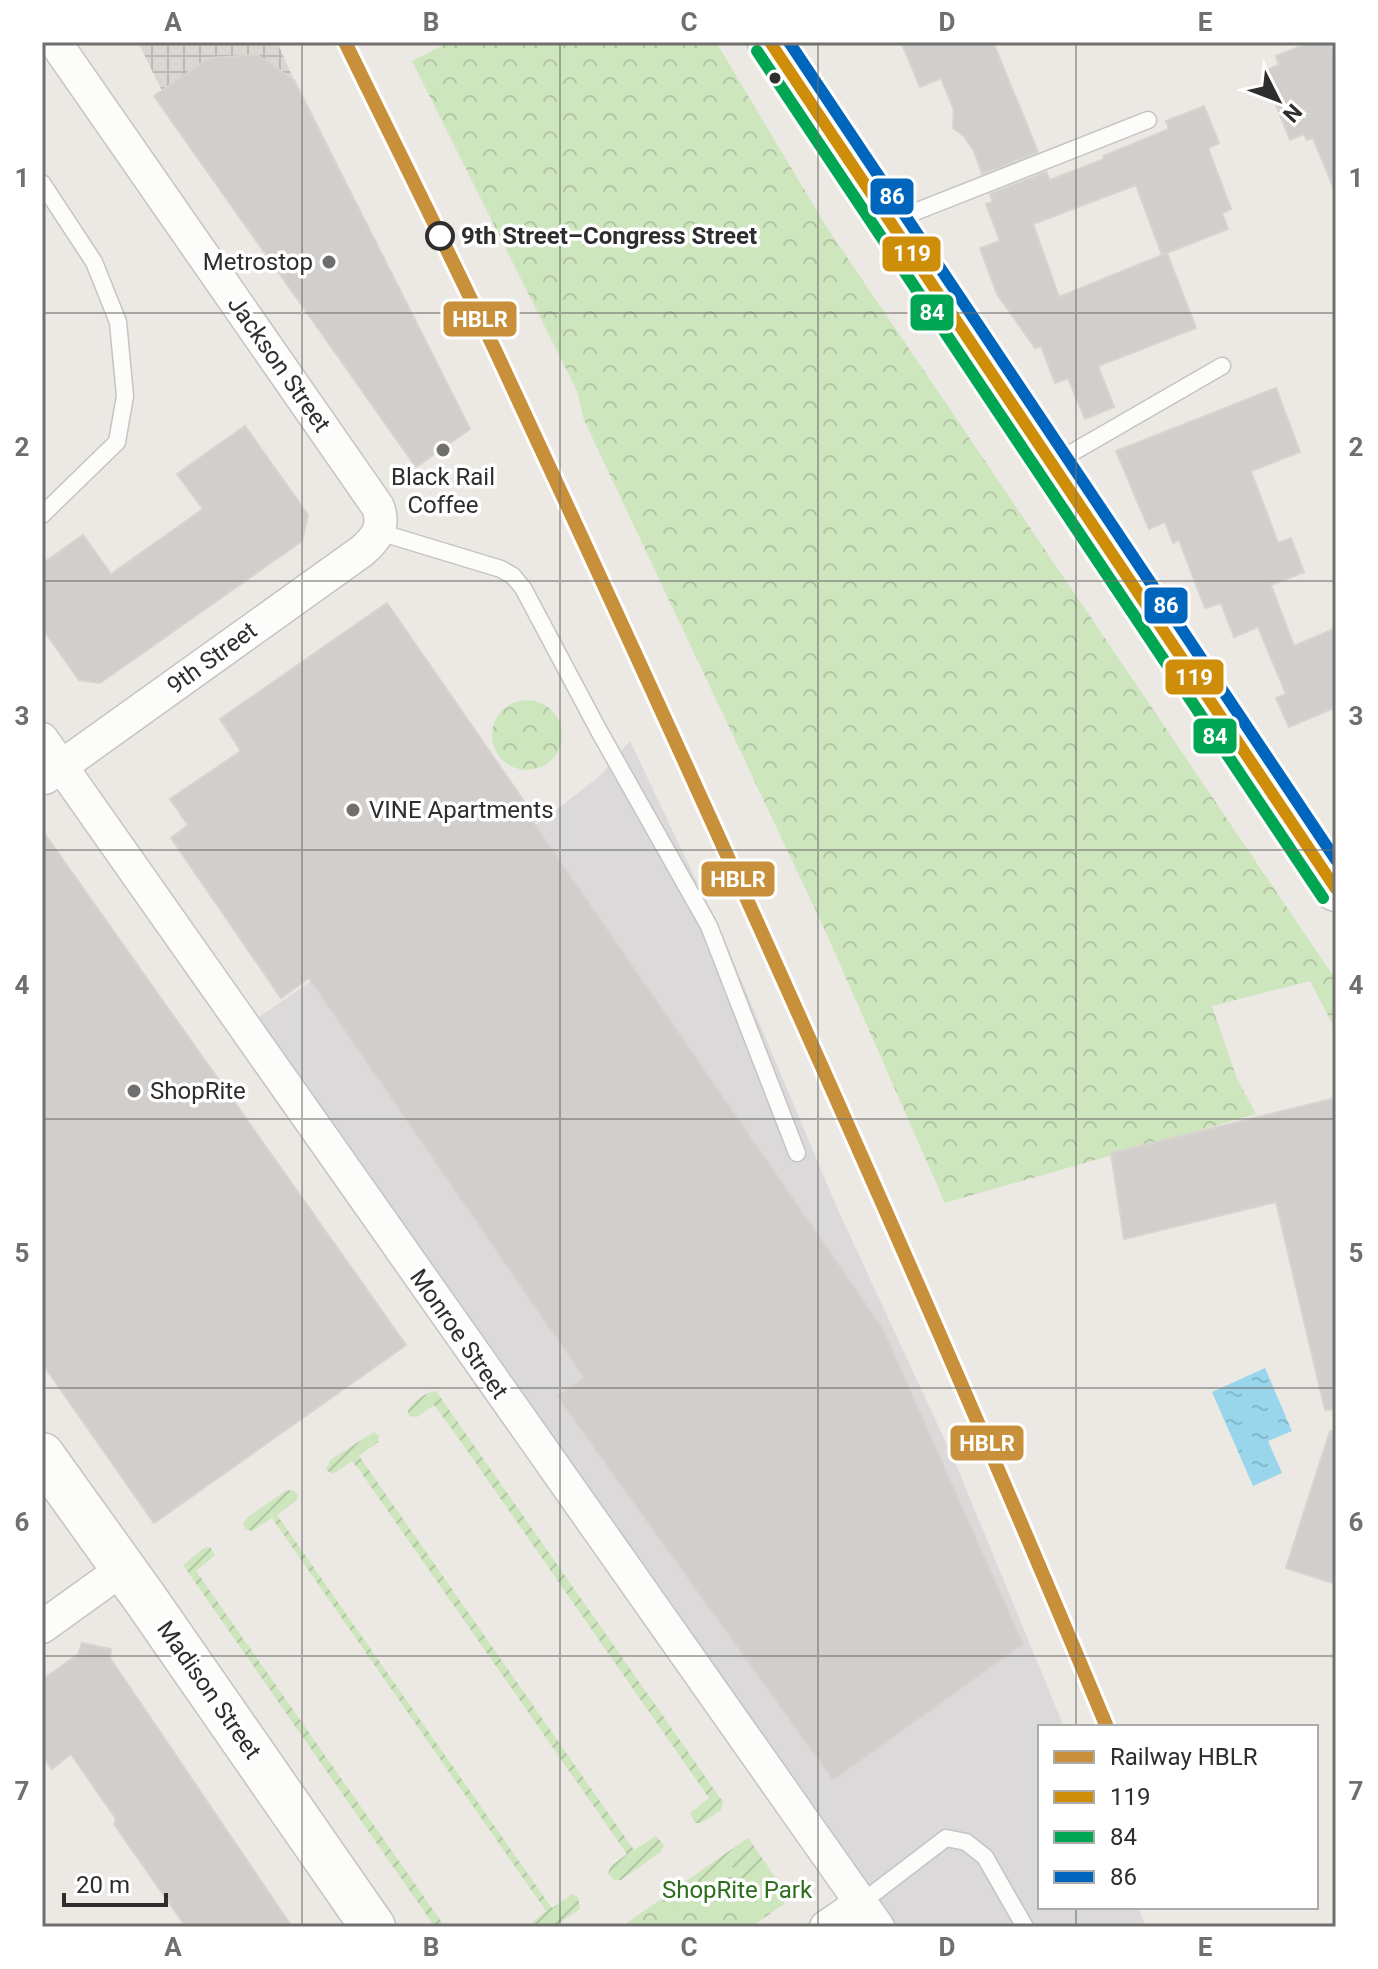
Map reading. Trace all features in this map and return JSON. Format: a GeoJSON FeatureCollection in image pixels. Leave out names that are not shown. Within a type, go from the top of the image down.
{"type":"FeatureCollection","features":[{"type":"Feature","properties":{"kind":"main road"},"geometry":{"type":"LineString","coordinates":[[770,42],[1336,889]]}},
{"type":"Feature","properties":{"kind":"main road","name":"Madison Street"},"geometry":{"type":"LineString","coordinates":[[42,1455],[373,1927]]}},
{"type":"Feature","properties":{"kind":"street","name":"Jackson Street"},"geometry":{"type":"LineString","coordinates":[[55,42],[378,507],[382,525],[379,532]]}},
{"type":"Feature","properties":{"kind":"street","name":"9th Street"},"geometry":{"type":"LineString","coordinates":[[51,773],[362,551],[379,532]]}},
{"type":"Feature","properties":{"kind":"street","name":"Monroe Street"},"geometry":{"type":"LineString","coordinates":[[42,739],[51,773],[870,1915]]}},
{"type":"Feature","properties":{"kind":"street"},"geometry":{"type":"LineString","coordinates":[[42,1627],[124,1568]]}},
{"type":"Feature","properties":{"kind":"street"},"geometry":{"type":"LineString","coordinates":[[826,1927],[870,1915]]}},
{"type":"Feature","properties":{"kind":"lane"},"geometry":{"type":"LineString","coordinates":[[890,222],[1148,120]]}},
{"type":"Feature","properties":{"kind":"lane"},"geometry":{"type":"LineString","coordinates":[[42,183],[94,262],[118,322],[125,396],[117,442],[42,515]]}},
{"type":"Feature","properties":{"kind":"lane"},"geometry":{"type":"LineString","coordinates":[[1052,464],[1222,366]]}},
{"type":"Feature","properties":{"kind":"lane"},"geometry":{"type":"LineString","coordinates":[[379,532],[493,565],[513,576],[523,588],[709,926],[797,1153]]}},
{"type":"Feature","properties":{"kind":"lane"},"geometry":{"type":"LineString","coordinates":[[870,1915],[946,1838],[966,1842],[985,1857],[1025,1927]]}},
{"type":"Feature","properties":{"kind":"shaded area"},"geometry":{"type":"Polygon","coordinates":[[[138,42],[277,42],[294,80],[257,55],[209,58],[162,91],[138,42]]]}},
{"type":"Feature","properties":{"kind":"shaded area"},"geometry":{"type":"Polygon","coordinates":[[[630,741],[724,939],[838,1210],[955,1462],[1063,1725],[1038,1725],[1038,1909],[1139,1909],[1146,1927],[856,1927],[861,1924],[255,1020],[551,814],[601,775],[630,741]]]}},
{"type":"Feature","properties":{"kind":"green space"},"geometry":{"type":"Polygon","coordinates":[[[449,42],[716,42],[826,226],[1336,980],[1336,1031],[1310,981],[1212,1006],[1236,1076],[1256,1114],[945,1203],[824,928],[584,420],[577,391],[412,61],[449,42]]]}},
{"type":"Feature","properties":{"kind":"green space"},"geometry":{"type":"Polygon","coordinates":[[[527,700],[552,710],[562,735],[552,760],[527,770],[502,760],[492,735],[502,710],[527,700]]]}},
{"type":"Feature","properties":{"kind":"green space"},"geometry":{"type":"Polygon","coordinates":[[[436,1391],[723,1802],[721,1810],[701,1823],[695,1823],[690,1813],[709,1798],[457,1436],[434,1405],[417,1417],[409,1416],[408,1411],[416,1401],[436,1391]]]}},
{"type":"Feature","properties":{"kind":"green space"},"geometry":{"type":"Polygon","coordinates":[[[374,1432],[379,1436],[378,1442],[359,1456],[634,1850],[656,1836],[664,1845],[661,1852],[621,1880],[614,1880],[608,1873],[611,1866],[627,1854],[360,1471],[352,1461],[333,1474],[326,1470],[330,1460],[374,1432]]]}},
{"type":"Feature","properties":{"kind":"green space"},"geometry":{"type":"Polygon","coordinates":[[[293,1490],[298,1495],[297,1500],[277,1515],[544,1897],[552,1908],[572,1894],[578,1897],[580,1909],[554,1927],[527,1927],[546,1911],[272,1518],[252,1531],[245,1529],[243,1523],[248,1517],[285,1491],[293,1490]]]}},
{"type":"Feature","properties":{"kind":"green space"},"geometry":{"type":"Polygon","coordinates":[[[210,1547],[215,1555],[196,1571],[445,1927],[435,1927],[183,1565],[204,1548],[210,1547]]]}},
{"type":"Feature","properties":{"kind":"green space","name":"ShopRite Park"},"geometry":{"type":"Polygon","coordinates":[[[748,1838],[786,1893],[784,1904],[751,1927],[621,1927],[748,1838]]]}},
{"type":"Feature","properties":{"kind":"green space"},"geometry":{"type":"Polygon","coordinates":[[[748,1838],[769,1868],[746,1885],[731,1865],[670,1907],[663,1897],[748,1838]]]}},
{"type":"Feature","properties":{"kind":"water"},"geometry":{"type":"Polygon","coordinates":[[[1265,1368],[1292,1431],[1268,1441],[1282,1473],[1253,1486],[1212,1392],[1265,1368]]]}},
{"type":"Feature","properties":{"kind":"building"},"geometry":{"type":"Polygon","coordinates":[[[901,42],[993,42],[1038,152],[982,174],[974,151],[964,136],[953,128],[954,110],[941,78],[920,87],[901,42]]]}},
{"type":"Feature","properties":{"kind":"building"},"geometry":{"type":"Polygon","coordinates":[[[1311,42],[1329,42],[1336,60],[1335,191],[1313,138],[1307,140],[1304,134],[1290,140],[1263,72],[1279,65],[1276,56],[1311,42]]]}},
{"type":"Feature","properties":{"kind":"building","name":"Metrostop"},"geometry":{"type":"Polygon","coordinates":[[[257,55],[294,80],[470,429],[416,467],[154,96],[209,58],[257,55]]]}},
{"type":"Feature","properties":{"kind":"building"},"geometry":{"type":"Polygon","coordinates":[[[1204,106],[1219,143],[1208,148],[1231,209],[1222,213],[1228,229],[1167,253],[1196,328],[1098,366],[1114,407],[1085,419],[1068,378],[1055,383],[1041,346],[1035,348],[997,294],[980,248],[1000,241],[986,204],[993,202],[990,194],[1046,172],[1050,180],[1104,159],[1103,156],[1169,129],[1166,121],[1204,106]],[[1136,185],[1033,224],[1059,297],[1165,254],[1162,255],[1136,185]]]}},
{"type":"Feature","properties":{"kind":"building"},"geometry":{"type":"Polygon","coordinates":[[[1276,388],[1300,452],[1251,471],[1278,543],[1291,538],[1304,572],[1271,585],[1294,646],[1336,628],[1336,707],[1289,727],[1276,698],[1286,694],[1258,627],[1234,637],[1221,603],[1205,608],[1179,540],[1173,543],[1165,522],[1149,529],[1116,451],[1276,388]]]}},
{"type":"Feature","properties":{"kind":"building"},"geometry":{"type":"Polygon","coordinates":[[[245,426],[308,515],[302,541],[100,683],[79,680],[42,628],[42,564],[83,535],[111,574],[203,509],[177,474],[245,426]]]}},
{"type":"Feature","properties":{"kind":"building"},"geometry":{"type":"Polygon","coordinates":[[[387,603],[537,820],[533,822],[883,1329],[1023,1644],[833,1780],[557,1396],[584,1378],[309,978],[281,998],[171,838],[188,825],[170,799],[241,751],[220,719],[387,603]]]}},
{"type":"Feature","properties":{"kind":"building","name":"ShopRite"},"geometry":{"type":"Polygon","coordinates":[[[42,830],[406,1345],[154,1523],[42,1363],[42,830]]]}},
{"type":"Feature","properties":{"kind":"building"},"geometry":{"type":"Polygon","coordinates":[[[1336,1098],[1336,1409],[1325,1410],[1276,1202],[1124,1239],[1111,1153],[1336,1098]]]}},
{"type":"Feature","properties":{"kind":"building"},"geometry":{"type":"Polygon","coordinates":[[[1330,1431],[1336,1432],[1336,1584],[1286,1568],[1330,1431]]]}},
{"type":"Feature","properties":{"kind":"building"},"geometry":{"type":"Polygon","coordinates":[[[82,1643],[111,1649],[110,1658],[292,1927],[186,1927],[114,1824],[116,1819],[71,1754],[52,1769],[42,1755],[42,1680],[78,1654],[82,1643]]]}},
{"type":"Feature","properties":{"kind":"rail line","name":"HBLR"},"geometry":{"type":"LineString","coordinates":[[345,42],[495,349],[743,890],[892,1224],[1106,1725]]}},
{"type":"Feature","properties":{"kind":"transit line","name":"119"},"geometry":{"type":"LineString","coordinates":[[770,42],[1336,889]]}},
{"type":"Feature","properties":{"kind":"transit line","name":"86"},"geometry":{"type":"LineString","coordinates":[[789,42],[1336,860]]}},
{"type":"Feature","properties":{"kind":"transit line","name":"84"},"geometry":{"type":"LineString","coordinates":[[757,51],[1323,898]]}},
{"type":"Feature","properties":{"kind":"place","name":"9th Street–Congress Street"},"geometry":{"type":"Point","coordinates":[440,236]}},
{"type":"Feature","properties":{"kind":"place","name":"Metrostop"},"geometry":{"type":"Point","coordinates":[329,262]}},
{"type":"Feature","properties":{"kind":"place","name":"Black Rail Coffee"},"geometry":{"type":"Point","coordinates":[443,450]}},
{"type":"Feature","properties":{"kind":"place","name":"VINE Apartments"},"geometry":{"type":"Point","coordinates":[353,810]}},
{"type":"Feature","properties":{"kind":"place","name":"ShopRite"},"geometry":{"type":"Point","coordinates":[134,1091]}}]}
